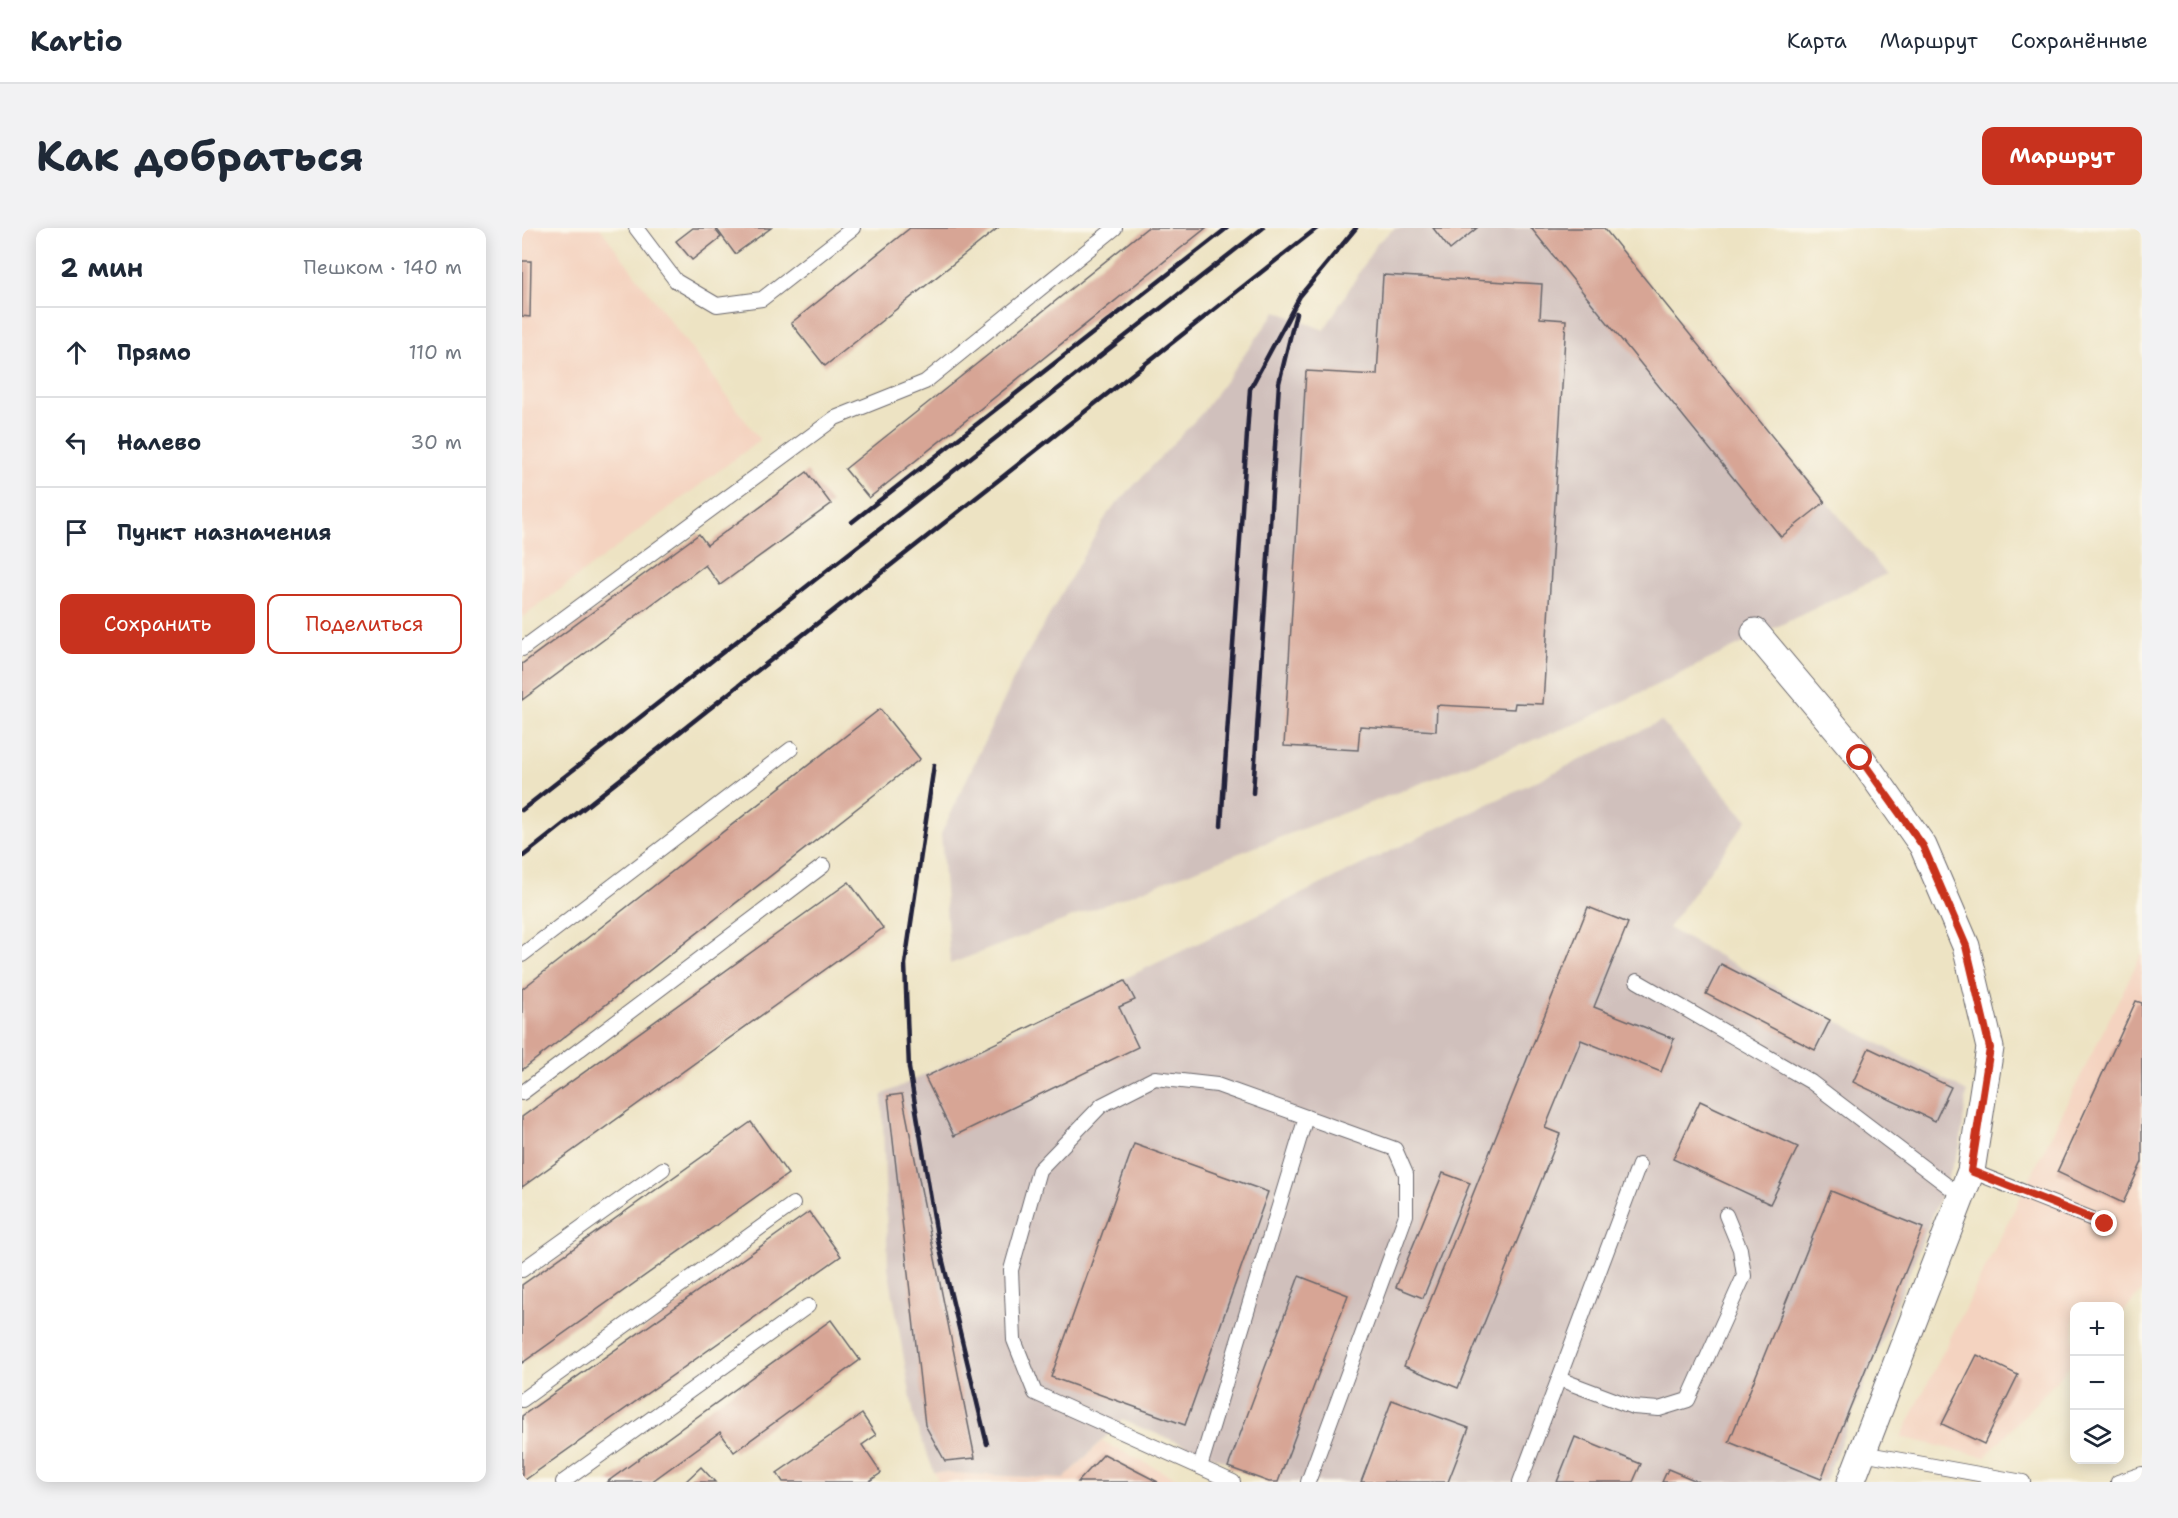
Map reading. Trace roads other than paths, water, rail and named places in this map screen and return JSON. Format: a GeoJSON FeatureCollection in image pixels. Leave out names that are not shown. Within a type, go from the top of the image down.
{"type":"FeatureCollection","features":[{"type":"Feature","properties":{"kind":"street"},"geometry":{"type":"LineString","coordinates":[[1755,632],[1860,758],[1923,846],[1966,946],[1990,1048],[1971,1171],[1851,1482]]}},
{"type":"Feature","properties":{"kind":"lane"},"geometry":{"type":"LineString","coordinates":[[636,228],[676,281],[717,305],[762,299],[853,228]]}},
{"type":"Feature","properties":{"kind":"lane"},"geometry":{"type":"LineString","coordinates":[[522,649],[835,418],[925,382],[1115,228]]}},
{"type":"Feature","properties":{"kind":"lane"},"geometry":{"type":"LineString","coordinates":[[522,955],[791,749]]}},
{"type":"Feature","properties":{"kind":"lane"},"geometry":{"type":"LineString","coordinates":[[522,1093],[824,866]]}},
{"type":"Feature","properties":{"kind":"lane"},"geometry":{"type":"LineString","coordinates":[[1637,981],[1811,1082],[1961,1196]]}},
{"type":"Feature","properties":{"kind":"lane"},"geometry":{"type":"LineString","coordinates":[[1233,1482],[1035,1393],[1014,1340],[1011,1270],[1039,1170],[1101,1105],[1155,1078],[1217,1085],[1395,1149],[1406,1174],[1406,1215],[1308,1482]]}},
{"type":"Feature","properties":{"kind":"lane"},"geometry":{"type":"LineString","coordinates":[[1200,1467],[1306,1117]]}},
{"type":"Feature","properties":{"kind":"lane"},"geometry":{"type":"LineString","coordinates":[[1520,1482],[1639,1165]]}},
{"type":"Feature","properties":{"kind":"lane"},"geometry":{"type":"LineString","coordinates":[[522,1270],[663,1169]]}},
{"type":"Feature","properties":{"kind":"lane"},"geometry":{"type":"LineString","coordinates":[[1971,1171],[2105,1224]]}},
{"type":"Feature","properties":{"kind":"lane"},"geometry":{"type":"LineString","coordinates":[[522,1400],[793,1204]]}},
{"type":"Feature","properties":{"kind":"lane"},"geometry":{"type":"LineString","coordinates":[[1559,1379],[1633,1407],[1659,1409],[1688,1400],[1744,1276],[1740,1249],[1726,1215]]}},
{"type":"Feature","properties":{"kind":"lane"},"geometry":{"type":"LineString","coordinates":[[563,1482],[808,1306]]}},
{"type":"Feature","properties":{"kind":"lane"},"geometry":{"type":"LineString","coordinates":[[1862,1453],[2023,1482]]}},
{"type":"Feature","properties":{"kind":"lane"},"geometry":{"type":"LineString","coordinates":[[2118,1482],[2142,1474]]}},
{"type":"Feature","properties":{"kind":"railway"},"geometry":{"type":"LineString","coordinates":[[852,522],[1227,228]]}},
{"type":"Feature","properties":{"kind":"railway"},"geometry":{"type":"LineString","coordinates":[[522,810],[1263,228]]}},
{"type":"Feature","properties":{"kind":"railway"},"geometry":{"type":"LineString","coordinates":[[522,857],[1317,228]]}},
{"type":"Feature","properties":{"kind":"railway"},"geometry":{"type":"LineString","coordinates":[[1221,826],[1250,389],[1300,296],[1356,228]]}},
{"type":"Feature","properties":{"kind":"railway"},"geometry":{"type":"LineString","coordinates":[[1253,793],[1279,383],[1296,313]]}},
{"type":"Feature","properties":{"kind":"railway"},"geometry":{"type":"LineString","coordinates":[[934,765],[905,964],[909,1068],[938,1241],[987,1444]]}}]}
